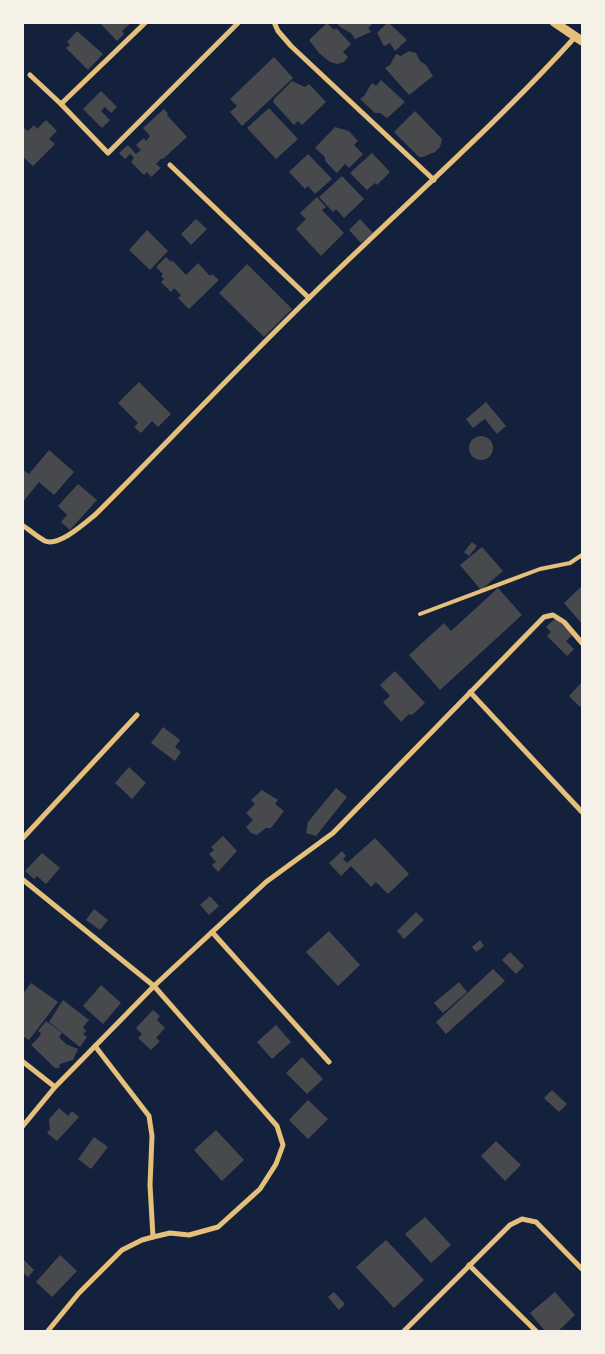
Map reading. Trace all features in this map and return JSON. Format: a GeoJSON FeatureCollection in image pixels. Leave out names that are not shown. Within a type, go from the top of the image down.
{"type":"FeatureCollection","features":[{"type":"Feature","properties":{"kind":"street"},"geometry":{"type":"LineString","coordinates":[[61,104],[146,22]]}},
{"type":"Feature","properties":{"kind":"street"},"geometry":{"type":"LineString","coordinates":[[30,76],[61,104],[108,153],[239,22]]}},
{"type":"Feature","properties":{"kind":"street"},"geometry":{"type":"LineString","coordinates":[[274,22],[278,31],[291,46],[434,180]]}},
{"type":"Feature","properties":{"kind":"street"},"geometry":{"type":"LineString","coordinates":[[22,525],[45,541],[50,542],[73,532],[96,514],[309,298],[579,39],[554,22]]}},
{"type":"Feature","properties":{"kind":"street"},"geometry":{"type":"LineString","coordinates":[[170,165],[309,298]]}},
{"type":"Feature","properties":{"kind":"street"},"geometry":{"type":"LineString","coordinates":[[22,1127],[55,1087],[154,986],[266,882],[333,833],[544,617],[553,614],[564,622],[582,643]]}},
{"type":"Feature","properties":{"kind":"street"},"geometry":{"type":"LineString","coordinates":[[470,692],[582,812]]}},
{"type":"Feature","properties":{"kind":"street"},"geometry":{"type":"LineString","coordinates":[[22,839],[137,715]]}},
{"type":"Feature","properties":{"kind":"street"},"geometry":{"type":"LineString","coordinates":[[22,879],[154,986],[278,1126],[283,1145],[276,1164],[260,1189],[218,1227],[189,1235],[170,1233],[142,1240],[122,1250],[79,1293],[47,1332]]}},
{"type":"Feature","properties":{"kind":"street"},"geometry":{"type":"LineString","coordinates":[[212,932],[329,1062]]}},
{"type":"Feature","properties":{"kind":"street"},"geometry":{"type":"LineString","coordinates":[[95,1046],[149,1116],[152,1136],[150,1185],[154,1237]]}},
{"type":"Feature","properties":{"kind":"street"},"geometry":{"type":"LineString","coordinates":[[22,1062],[55,1087]]}},
{"type":"Feature","properties":{"kind":"street"},"geometry":{"type":"LineString","coordinates":[[403,1332],[510,1225],[522,1219],[536,1222],[582,1269]]}},
{"type":"Feature","properties":{"kind":"street"},"geometry":{"type":"LineString","coordinates":[[469,1265],[537,1332]]}},
{"type":"Feature","properties":{"kind":"lane"},"geometry":{"type":"LineString","coordinates":[[420,614],[540,569],[570,563],[582,555]]}},
{"type":"Feature","properties":{"kind":"building"},"geometry":{"type":"Polygon","coordinates":[[[99,22],[132,22],[122,31],[124,34],[117,41],[99,22]]]}},
{"type":"Feature","properties":{"kind":"building"},"geometry":{"type":"Polygon","coordinates":[[[336,22],[374,22],[368,28],[371,32],[355,39],[351,33],[340,27],[336,22]]]}},
{"type":"Feature","properties":{"kind":"building"},"geometry":{"type":"Polygon","coordinates":[[[388,22],[407,40],[395,51],[390,43],[384,46],[377,33],[388,22]]]}},
{"type":"Feature","properties":{"kind":"building"},"geometry":{"type":"Polygon","coordinates":[[[327,23],[334,30],[336,28],[351,44],[343,52],[348,57],[344,62],[337,64],[330,62],[319,53],[309,40],[327,23]]]}},
{"type":"Feature","properties":{"kind":"building"},"geometry":{"type":"Polygon","coordinates":[[[77,31],[103,54],[88,70],[66,48],[70,45],[67,42],[77,31]]]}},
{"type":"Feature","properties":{"kind":"building"},"geometry":{"type":"Polygon","coordinates":[[[409,51],[416,53],[420,61],[426,65],[433,76],[409,95],[385,68],[390,65],[396,54],[401,56],[409,51]]]}},
{"type":"Feature","properties":{"kind":"building"},"geometry":{"type":"Polygon","coordinates":[[[274,57],[293,78],[242,126],[230,112],[237,106],[230,99],[274,57]]]}},
{"type":"Feature","properties":{"kind":"building"},"geometry":{"type":"Polygon","coordinates":[[[381,80],[405,102],[387,118],[380,113],[375,113],[360,99],[372,83],[376,86],[381,80]]]}},
{"type":"Feature","properties":{"kind":"building"},"geometry":{"type":"Polygon","coordinates":[[[292,81],[305,87],[309,84],[326,102],[302,125],[298,121],[294,125],[273,102],[292,81]]]}},
{"type":"Feature","properties":{"kind":"building"},"geometry":{"type":"Polygon","coordinates":[[[101,91],[117,107],[111,113],[105,107],[101,111],[110,120],[102,128],[83,109],[101,91]]]}},
{"type":"Feature","properties":{"kind":"building"},"geometry":{"type":"Polygon","coordinates":[[[269,108],[298,139],[276,159],[247,128],[269,108]]]}},
{"type":"Feature","properties":{"kind":"building"},"geometry":{"type":"Polygon","coordinates":[[[164,109],[187,137],[156,164],[161,168],[151,177],[147,172],[144,175],[131,162],[134,158],[130,154],[125,159],[119,153],[128,145],[136,154],[141,150],[136,145],[144,138],[146,141],[150,136],[143,128],[164,109]]]}},
{"type":"Feature","properties":{"kind":"building"},"geometry":{"type":"Polygon","coordinates":[[[415,111],[442,139],[440,147],[435,152],[423,157],[419,157],[394,132],[415,111]]]}},
{"type":"Feature","properties":{"kind":"building"},"geometry":{"type":"Polygon","coordinates":[[[46,120],[57,131],[49,139],[55,144],[33,166],[22,156],[22,127],[28,131],[34,125],[37,129],[46,120]]]}},
{"type":"Feature","properties":{"kind":"building"},"geometry":{"type":"Polygon","coordinates":[[[335,127],[349,131],[358,141],[354,145],[363,154],[349,168],[345,164],[337,173],[315,148],[335,127]]]}},
{"type":"Feature","properties":{"kind":"building"},"geometry":{"type":"Polygon","coordinates":[[[372,153],[390,172],[377,185],[375,183],[367,190],[350,173],[372,153]]]}},
{"type":"Feature","properties":{"kind":"building"},"geometry":{"type":"Polygon","coordinates":[[[308,154],[332,179],[315,194],[308,186],[305,189],[289,172],[308,154]]]}},
{"type":"Feature","properties":{"kind":"building"},"geometry":{"type":"Polygon","coordinates":[[[342,176],[364,199],[344,218],[336,209],[333,212],[319,197],[342,176]]]}},
{"type":"Feature","properties":{"kind":"building"},"geometry":{"type":"Polygon","coordinates":[[[317,197],[326,207],[322,210],[344,233],[321,256],[296,229],[306,219],[300,213],[317,197]]]}},
{"type":"Feature","properties":{"kind":"building"},"geometry":{"type":"Polygon","coordinates":[[[196,219],[207,229],[191,245],[181,234],[196,219]]]}},
{"type":"Feature","properties":{"kind":"building"},"geometry":{"type":"Polygon","coordinates":[[[360,219],[373,233],[361,243],[349,230],[360,219]]]}},
{"type":"Feature","properties":{"kind":"building"},"geometry":{"type":"Polygon","coordinates":[[[147,230],[168,251],[150,270],[129,250],[147,230]]]}},
{"type":"Feature","properties":{"kind":"building"},"geometry":{"type":"Polygon","coordinates":[[[166,257],[171,262],[172,260],[186,275],[198,263],[210,276],[212,274],[219,280],[189,309],[178,298],[181,295],[174,288],[171,292],[161,282],[164,279],[161,276],[163,274],[156,267],[166,257]]]}},
{"type":"Feature","properties":{"kind":"building"},"geometry":{"type":"Polygon","coordinates":[[[247,264],[292,309],[264,337],[219,293],[247,264]]]}},
{"type":"Feature","properties":{"kind":"building"},"geometry":{"type":"Polygon","coordinates":[[[139,382],[171,414],[158,427],[152,421],[141,433],[134,427],[138,423],[118,403],[139,382]]]}},
{"type":"Feature","properties":{"kind":"building"},"geometry":{"type":"Polygon","coordinates":[[[486,402],[506,426],[497,434],[485,419],[473,428],[466,419],[486,402]]]}},
{"type":"Feature","properties":{"kind":"building"},"geometry":{"type":"Polygon","coordinates":[[[481,436],[490,439],[493,448],[490,457],[481,460],[472,457],[469,448],[472,439],[481,436]]]}},
{"type":"Feature","properties":{"kind":"building"},"geometry":{"type":"Polygon","coordinates":[[[49,450],[74,472],[54,495],[39,482],[22,503],[22,469],[29,474],[49,450]]]}},
{"type":"Feature","properties":{"kind":"building"},"geometry":{"type":"Polygon","coordinates":[[[78,484],[97,500],[70,530],[61,522],[67,515],[58,506],[78,484]]]}},
{"type":"Feature","properties":{"kind":"building"},"geometry":{"type":"Polygon","coordinates":[[[472,542],[477,546],[469,556],[464,552],[472,542]]]}},
{"type":"Feature","properties":{"kind":"building"},"geometry":{"type":"Polygon","coordinates":[[[482,547],[503,571],[481,590],[460,565],[482,547]]]}},
{"type":"Feature","properties":{"kind":"building"},"geometry":{"type":"Polygon","coordinates":[[[582,586],[582,624],[564,603],[582,586]]]}},
{"type":"Feature","properties":{"kind":"building"},"geometry":{"type":"Polygon","coordinates":[[[498,588],[522,615],[440,690],[409,655],[444,623],[451,631],[498,588]]]}},
{"type":"Feature","properties":{"kind":"building"},"geometry":{"type":"Polygon","coordinates":[[[556,618],[572,635],[566,641],[574,649],[567,656],[547,636],[551,632],[546,627],[556,618]]]}},
{"type":"Feature","properties":{"kind":"building"},"geometry":{"type":"Polygon","coordinates":[[[395,671],[425,703],[401,722],[383,702],[390,696],[380,685],[395,671]]]}},
{"type":"Feature","properties":{"kind":"building"},"geometry":{"type":"Polygon","coordinates":[[[582,682],[582,707],[569,696],[582,682]]]}},
{"type":"Feature","properties":{"kind":"building"},"geometry":{"type":"Polygon","coordinates":[[[163,727],[180,740],[175,747],[181,752],[175,761],[151,743],[163,727]]]}},
{"type":"Feature","properties":{"kind":"building"},"geometry":{"type":"Polygon","coordinates":[[[129,767],[146,783],[132,799],[115,783],[129,767]]]}},
{"type":"Feature","properties":{"kind":"building"},"geometry":{"type":"Polygon","coordinates":[[[336,788],[347,797],[316,836],[306,833],[308,822],[336,788]]]}},
{"type":"Feature","properties":{"kind":"building"},"geometry":{"type":"Polygon","coordinates":[[[262,790],[278,800],[275,804],[284,811],[271,828],[266,828],[257,835],[251,833],[246,827],[253,820],[246,813],[255,804],[251,800],[262,790]]]}},
{"type":"Feature","properties":{"kind":"building"},"geometry":{"type":"Polygon","coordinates":[[[223,836],[237,851],[218,872],[212,865],[216,862],[209,854],[214,850],[211,847],[223,836]]]}},
{"type":"Feature","properties":{"kind":"building"},"geometry":{"type":"Polygon","coordinates":[[[375,838],[409,874],[388,894],[376,882],[371,887],[351,866],[341,876],[329,863],[342,851],[346,856],[343,859],[347,863],[375,838]]]}},
{"type":"Feature","properties":{"kind":"building"},"geometry":{"type":"Polygon","coordinates":[[[42,853],[60,868],[46,884],[37,876],[34,879],[25,871],[42,853]]]}},
{"type":"Feature","properties":{"kind":"building"},"geometry":{"type":"Polygon","coordinates":[[[210,896],[219,906],[209,915],[200,905],[210,896]]]}},
{"type":"Feature","properties":{"kind":"building"},"geometry":{"type":"Polygon","coordinates":[[[94,909],[108,920],[100,930],[86,920],[94,909]]]}},
{"type":"Feature","properties":{"kind":"building"},"geometry":{"type":"Polygon","coordinates":[[[416,912],[424,920],[404,939],[397,931],[416,912]]]}},
{"type":"Feature","properties":{"kind":"building"},"geometry":{"type":"Polygon","coordinates":[[[329,931],[360,965],[338,986],[306,952],[329,931]]]}},
{"type":"Feature","properties":{"kind":"building"},"geometry":{"type":"Polygon","coordinates":[[[480,940],[484,946],[476,952],[472,947],[480,940]]]}},
{"type":"Feature","properties":{"kind":"building"},"geometry":{"type":"Polygon","coordinates":[[[510,952],[524,966],[516,974],[502,960],[510,952]]]}},
{"type":"Feature","properties":{"kind":"building"},"geometry":{"type":"Polygon","coordinates":[[[493,969],[505,981],[446,1034],[436,1022],[493,969]]]}},
{"type":"Feature","properties":{"kind":"building"},"geometry":{"type":"Polygon","coordinates":[[[459,982],[467,992],[443,1013],[434,1003],[459,982]]]}},
{"type":"Feature","properties":{"kind":"building"},"geometry":{"type":"Polygon","coordinates":[[[31,983],[58,1002],[29,1040],[22,1036],[22,995],[31,983]]]}},
{"type":"Feature","properties":{"kind":"building"},"geometry":{"type":"Polygon","coordinates":[[[101,985],[121,1003],[103,1024],[83,1006],[101,985]]]}},
{"type":"Feature","properties":{"kind":"building"},"geometry":{"type":"Polygon","coordinates":[[[63,1000],[89,1020],[83,1027],[86,1031],[83,1034],[87,1037],[80,1047],[49,1022],[63,1000]]]}},
{"type":"Feature","properties":{"kind":"building"},"geometry":{"type":"Polygon","coordinates":[[[153,1010],[160,1016],[157,1020],[165,1028],[156,1038],[160,1041],[151,1050],[138,1038],[142,1034],[136,1028],[153,1010]]]}},
{"type":"Feature","properties":{"kind":"building"},"geometry":{"type":"Polygon","coordinates":[[[46,1021],[62,1033],[59,1037],[66,1044],[78,1049],[73,1060],[60,1064],[59,1068],[55,1068],[31,1045],[39,1037],[41,1033],[38,1031],[46,1021]]]}},
{"type":"Feature","properties":{"kind":"building"},"geometry":{"type":"Polygon","coordinates":[[[276,1025],[291,1042],[272,1059],[257,1042],[276,1025]]]}},
{"type":"Feature","properties":{"kind":"building"},"geometry":{"type":"Polygon","coordinates":[[[302,1057],[323,1079],[307,1094],[286,1073],[302,1057]]]}},
{"type":"Feature","properties":{"kind":"building"},"geometry":{"type":"Polygon","coordinates":[[[552,1090],[567,1104],[559,1112],[544,1098],[552,1090]]]}},
{"type":"Feature","properties":{"kind":"building"},"geometry":{"type":"Polygon","coordinates":[[[308,1100],[328,1119],[308,1139],[289,1120],[308,1100]]]}},
{"type":"Feature","properties":{"kind":"building"},"geometry":{"type":"Polygon","coordinates":[[[59,1108],[68,1116],[72,1111],[79,1117],[57,1141],[47,1133],[50,1129],[49,1119],[59,1108]]]}},
{"type":"Feature","properties":{"kind":"building"},"geometry":{"type":"Polygon","coordinates":[[[216,1130],[244,1160],[222,1181],[194,1150],[216,1130]]]}},
{"type":"Feature","properties":{"kind":"building"},"geometry":{"type":"Polygon","coordinates":[[[94,1137],[108,1147],[91,1169],[78,1159],[94,1137]]]}},
{"type":"Feature","properties":{"kind":"building"},"geometry":{"type":"Polygon","coordinates":[[[496,1141],[521,1165],[505,1181],[481,1156],[496,1141]]]}},
{"type":"Feature","properties":{"kind":"building"},"geometry":{"type":"Polygon","coordinates":[[[425,1217],[451,1245],[431,1263],[405,1234],[425,1217]]]}},
{"type":"Feature","properties":{"kind":"building"},"geometry":{"type":"Polygon","coordinates":[[[386,1240],[424,1280],[394,1308],[356,1267],[386,1240]]]}},
{"type":"Feature","properties":{"kind":"building"},"geometry":{"type":"Polygon","coordinates":[[[60,1255],[77,1271],[52,1297],[36,1282],[60,1255]]]}},
{"type":"Feature","properties":{"kind":"building"},"geometry":{"type":"Polygon","coordinates":[[[24,1260],[34,1270],[28,1277],[22,1272],[24,1260]]]}},
{"type":"Feature","properties":{"kind":"building"},"geometry":{"type":"Polygon","coordinates":[[[334,1292],[345,1304],[339,1310],[328,1297],[334,1292]]]}},
{"type":"Feature","properties":{"kind":"building"},"geometry":{"type":"Polygon","coordinates":[[[555,1292],[575,1315],[557,1332],[546,1332],[530,1313],[555,1292]]]}}]}
